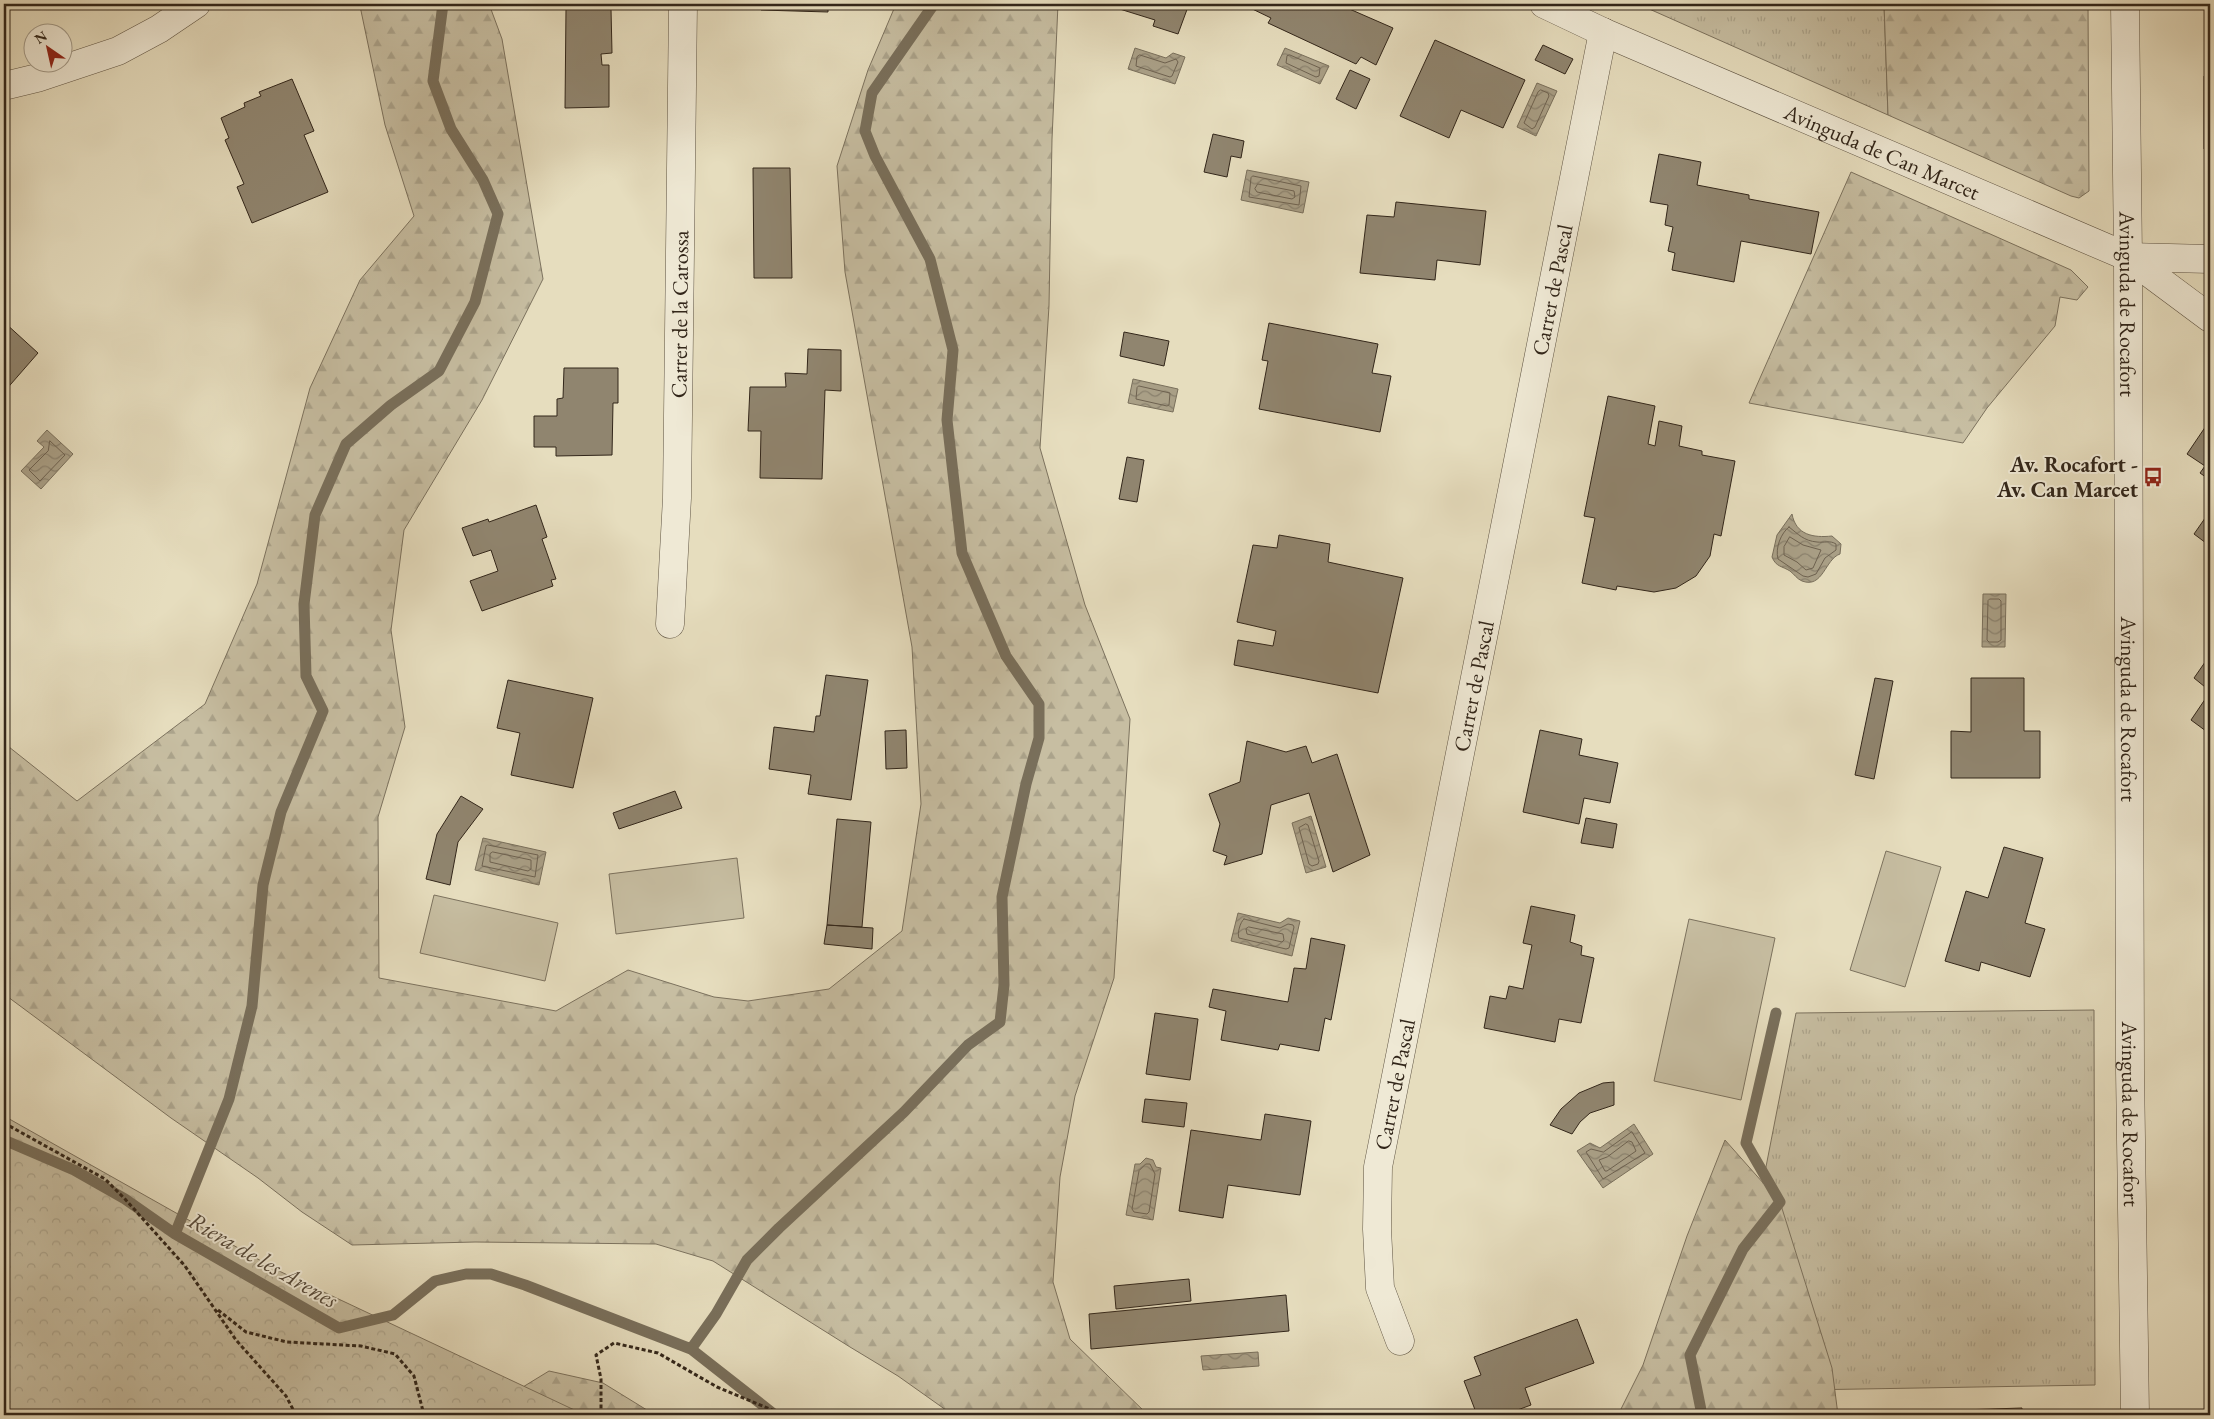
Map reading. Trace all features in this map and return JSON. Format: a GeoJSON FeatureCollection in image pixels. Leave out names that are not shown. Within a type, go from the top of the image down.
{"type":"FeatureCollection","features":[{"type":"Feature","properties":{"kind":"street"},"geometry":{"type":"LineString","coordinates":[[4,86],[37,78],[118,51],[159,29],[196,4]]}},
{"type":"Feature","properties":{"kind":"street","name":"Carrer de la Carossa"},"geometry":{"type":"LineString","coordinates":[[670,624],[677,498],[683,4]]}},
{"type":"Feature","properties":{"kind":"street","name":"Avinguda de Can Marcet"},"geometry":{"type":"LineString","coordinates":[[1544,4],[1603,32],[2128,257],[2210,318]]}},
{"type":"Feature","properties":{"kind":"street","name":"Avinguda de Rocafort"},"geometry":{"type":"LineString","coordinates":[[2125,4],[2128,257],[2130,1070],[2135,1415]]}},
{"type":"Feature","properties":{"kind":"street","name":"Carrer de Pascal"},"geometry":{"type":"LineString","coordinates":[[1400,1341],[1380,1288],[1376,1230],[1378,1168],[1603,32]]}},
{"type":"Feature","properties":{"kind":"street"},"geometry":{"type":"LineString","coordinates":[[2128,257],[2210,260]]}},
{"type":"Feature","properties":{"kind":"path"},"geometry":{"type":"LineString","coordinates":[[4,1123],[105,1179],[185,1266],[236,1340],[286,1396],[296,1415]]}},
{"type":"Feature","properties":{"kind":"path"},"geometry":{"type":"LineString","coordinates":[[215,1308],[246,1332],[287,1342],[361,1346],[395,1354],[414,1376],[424,1415]]}},
{"type":"Feature","properties":{"kind":"path"},"geometry":{"type":"LineString","coordinates":[[601,1415],[601,1379],[596,1355],[614,1343],[658,1353],[717,1387],[784,1415]]}},
{"type":"Feature","properties":{"kind":"green space"},"geometry":{"type":"Polygon","coordinates":[[[371,4],[489,4],[502,39],[543,279],[482,400],[404,530],[391,630],[405,727],[378,817],[379,978],[556,1011],[628,970],[714,997],[748,1001],[829,989],[902,931],[921,804],[912,647],[845,272],[837,166],[868,70],[896,4],[1058,4],[1052,139],[1049,306],[1040,448],[1085,605],[1130,719],[1114,978],[1075,1096],[1060,1177],[1053,1282],[1070,1339],[1148,1415],[953,1415],[898,1376],[713,1261],[656,1244],[475,1242],[352,1245],[302,1212],[258,1178],[171,1118],[4,994],[4,743],[77,801],[205,704],[257,584],[310,388],[360,280],[414,216],[385,125],[360,6],[371,4]]]}},
{"type":"Feature","properties":{"kind":"green space"},"geometry":{"type":"Polygon","coordinates":[[[1638,4],[1884,4],[1888,115],[1638,4]]]}},
{"type":"Feature","properties":{"kind":"green space"},"geometry":{"type":"Polygon","coordinates":[[[1884,4],[2088,4],[2089,191],[2079,198],[2071,196],[1888,115],[1884,4]]]}},
{"type":"Feature","properties":{"kind":"green space"},"geometry":{"type":"Polygon","coordinates":[[[1851,172],[2071,270],[2088,287],[2077,300],[2060,297],[2055,326],[1987,408],[1963,443],[1749,403],[1851,172]]]}},
{"type":"Feature","properties":{"kind":"green space"},"geometry":{"type":"Polygon","coordinates":[[[1886,851],[1941,867],[1905,987],[1850,970],[1886,851]]]}},
{"type":"Feature","properties":{"kind":"green space"},"geometry":{"type":"Polygon","coordinates":[[[737,858],[744,918],[616,934],[609,874],[737,858]]]}},
{"type":"Feature","properties":{"kind":"green space"},"geometry":{"type":"Polygon","coordinates":[[[434,895],[558,923],[545,981],[420,953],[434,895]]]}},
{"type":"Feature","properties":{"kind":"green space"},"geometry":{"type":"Polygon","coordinates":[[[1689,919],[1775,938],[1741,1100],[1654,1081],[1689,919]]]}},
{"type":"Feature","properties":{"kind":"green space"},"geometry":{"type":"Polygon","coordinates":[[[2094,1010],[2095,1385],[1745,1391],[1756,1218],[1796,1013],[2094,1010]]]}},
{"type":"Feature","properties":{"kind":"green space"},"geometry":{"type":"Polygon","coordinates":[[[4,1116],[279,1271],[585,1415],[4,1415],[4,1116]]]}},
{"type":"Feature","properties":{"kind":"green space"},"geometry":{"type":"Polygon","coordinates":[[[1725,1140],[1780,1202],[1832,1368],[1838,1415],[1618,1415],[1643,1365],[1687,1236],[1725,1140]]]}},
{"type":"Feature","properties":{"kind":"green space"},"geometry":{"type":"Polygon","coordinates":[[[549,1371],[603,1383],[655,1415],[489,1415],[500,1401],[549,1371]]]}},
{"type":"Feature","properties":{"kind":"water"},"geometry":{"type":"Polygon","coordinates":[[[1135,48],[1166,58],[1173,53],[1185,57],[1175,84],[1128,69],[1135,48]]]}},
{"type":"Feature","properties":{"kind":"water"},"geometry":{"type":"Polygon","coordinates":[[[1285,48],[1329,66],[1320,84],[1277,65],[1285,48]]]}},
{"type":"Feature","properties":{"kind":"water"},"geometry":{"type":"Polygon","coordinates":[[[1537,83],[1557,91],[1536,136],[1517,127],[1537,83]]]}},
{"type":"Feature","properties":{"kind":"water"},"geometry":{"type":"Polygon","coordinates":[[[1247,170],[1309,182],[1303,213],[1241,200],[1247,170]]]}},
{"type":"Feature","properties":{"kind":"water"},"geometry":{"type":"Polygon","coordinates":[[[1133,379],[1178,389],[1173,412],[1128,403],[1133,379]]]}},
{"type":"Feature","properties":{"kind":"water"},"geometry":{"type":"Polygon","coordinates":[[[47,430],[73,454],[41,489],[21,471],[44,447],[37,441],[47,430]]]}},
{"type":"Feature","properties":{"kind":"water"},"geometry":{"type":"Polygon","coordinates":[[[1792,514],[1797,527],[1801,531],[1818,536],[1832,536],[1841,544],[1840,554],[1831,561],[1815,581],[1800,580],[1790,571],[1777,565],[1772,557],[1777,535],[1792,514]]]}},
{"type":"Feature","properties":{"kind":"water"},"geometry":{"type":"Polygon","coordinates":[[[1983,594],[2006,594],[2005,647],[1982,647],[1983,594]]]}},
{"type":"Feature","properties":{"kind":"water"},"geometry":{"type":"Polygon","coordinates":[[[1311,816],[1326,867],[1306,873],[1292,823],[1311,816]]]}},
{"type":"Feature","properties":{"kind":"water"},"geometry":{"type":"Polygon","coordinates":[[[483,838],[546,852],[539,885],[475,870],[483,838]]]}},
{"type":"Feature","properties":{"kind":"water"},"geometry":{"type":"Polygon","coordinates":[[[1238,913],[1280,923],[1288,918],[1300,921],[1292,956],[1231,941],[1238,913]]]}},
{"type":"Feature","properties":{"kind":"water"},"geometry":{"type":"Polygon","coordinates":[[[1634,1124],[1653,1154],[1603,1188],[1577,1151],[1590,1143],[1600,1148],[1634,1124]]]}},
{"type":"Feature","properties":{"kind":"water"},"geometry":{"type":"Polygon","coordinates":[[[1146,1158],[1153,1160],[1156,1167],[1161,1168],[1153,1220],[1126,1215],[1135,1164],[1140,1164],[1146,1158]]]}},
{"type":"Feature","properties":{"kind":"water"},"geometry":{"type":"Polygon","coordinates":[[[1258,1352],[1259,1366],[1203,1370],[1201,1356],[1258,1352]]]}},
{"type":"Feature","properties":{"kind":"building"},"geometry":{"type":"Polygon","coordinates":[[[761,4],[828,4],[828,12],[761,10],[761,4]]]}},
{"type":"Feature","properties":{"kind":"building"},"geometry":{"type":"Polygon","coordinates":[[[1111,4],[1189,4],[1178,34],[1153,26],[1155,20],[1110,6],[1111,4]]]}},
{"type":"Feature","properties":{"kind":"building"},"geometry":{"type":"Polygon","coordinates":[[[1242,4],[1338,4],[1393,28],[1376,65],[1361,57],[1356,64],[1268,23],[1271,18],[1242,4]]]}},
{"type":"Feature","properties":{"kind":"building"},"geometry":{"type":"Polygon","coordinates":[[[566,9],[611,9],[612,53],[601,54],[602,65],[609,65],[609,107],[565,108],[566,9]]]}},
{"type":"Feature","properties":{"kind":"building"},"geometry":{"type":"Polygon","coordinates":[[[1435,40],[1525,80],[1503,128],[1461,110],[1449,138],[1400,116],[1435,40]]]}},
{"type":"Feature","properties":{"kind":"building"},"geometry":{"type":"Polygon","coordinates":[[[1543,45],[1573,59],[1565,74],[1535,60],[1543,45]]]}},
{"type":"Feature","properties":{"kind":"building"},"geometry":{"type":"Polygon","coordinates":[[[1350,70],[1370,79],[1356,109],[1336,99],[1350,70]]]}},
{"type":"Feature","properties":{"kind":"building"},"geometry":{"type":"Polygon","coordinates":[[[2204,76],[2210,76],[2210,150],[2204,149],[2204,76]]]}},
{"type":"Feature","properties":{"kind":"building"},"geometry":{"type":"Polygon","coordinates":[[[292,79],[314,131],[304,135],[328,192],[252,223],[237,187],[244,184],[225,140],[229,138],[221,118],[245,107],[244,103],[261,96],[259,92],[292,79]]]}},
{"type":"Feature","properties":{"kind":"building"},"geometry":{"type":"Polygon","coordinates":[[[1213,134],[1244,141],[1241,158],[1231,156],[1227,177],[1204,172],[1213,134]]]}},
{"type":"Feature","properties":{"kind":"building"},"geometry":{"type":"Polygon","coordinates":[[[1659,154],[1701,162],[1697,185],[1749,195],[1749,199],[1819,212],[1811,254],[1741,241],[1734,282],[1672,270],[1675,253],[1668,251],[1673,227],[1665,225],[1668,205],[1650,202],[1659,154]]]}},
{"type":"Feature","properties":{"kind":"building"},"geometry":{"type":"Polygon","coordinates":[[[753,168],[790,168],[792,278],[754,278],[753,168]]]}},
{"type":"Feature","properties":{"kind":"building"},"geometry":{"type":"Polygon","coordinates":[[[1396,202],[1486,211],[1480,265],[1437,260],[1435,280],[1360,273],[1367,215],[1394,217],[1396,202]]]}},
{"type":"Feature","properties":{"kind":"building"},"geometry":{"type":"Polygon","coordinates":[[[4,322],[38,353],[4,392],[4,322]]]}},
{"type":"Feature","properties":{"kind":"building"},"geometry":{"type":"Polygon","coordinates":[[[1269,323],[1378,344],[1372,373],[1391,376],[1380,432],[1259,409],[1268,361],[1262,360],[1269,323]]]}},
{"type":"Feature","properties":{"kind":"building"},"geometry":{"type":"Polygon","coordinates":[[[1124,332],[1169,341],[1164,366],[1120,356],[1124,332]]]}},
{"type":"Feature","properties":{"kind":"building"},"geometry":{"type":"Polygon","coordinates":[[[808,349],[841,350],[841,391],[825,390],[822,479],[760,478],[761,431],[748,431],[750,387],[786,387],[785,373],[807,374],[808,349]]]}},
{"type":"Feature","properties":{"kind":"building"},"geometry":{"type":"Polygon","coordinates":[[[564,368],[618,368],[618,403],[613,403],[612,455],[556,456],[556,447],[534,447],[534,416],[557,416],[557,399],[563,398],[564,368]]]}},
{"type":"Feature","properties":{"kind":"building"},"geometry":{"type":"Polygon","coordinates":[[[1608,396],[1655,406],[1648,444],[1655,446],[1659,421],[1682,426],[1679,446],[1702,451],[1702,455],[1735,461],[1721,536],[1714,534],[1710,556],[1696,576],[1676,588],[1654,592],[1617,586],[1616,590],[1582,583],[1595,518],[1584,516],[1608,396]]]}},
{"type":"Feature","properties":{"kind":"building"},"geometry":{"type":"Polygon","coordinates":[[[2210,420],[2210,480],[2200,473],[2205,466],[2187,454],[2210,420]]]}},
{"type":"Feature","properties":{"kind":"building"},"geometry":{"type":"Polygon","coordinates":[[[1127,457],[1144,460],[1137,502],[1119,499],[1127,457]]]}},
{"type":"Feature","properties":{"kind":"building"},"geometry":{"type":"Polygon","coordinates":[[[536,505],[547,537],[542,539],[556,579],[551,580],[553,586],[482,611],[470,581],[498,571],[491,550],[473,556],[462,528],[488,519],[489,522],[536,505]]]}},
{"type":"Feature","properties":{"kind":"building"},"geometry":{"type":"Polygon","coordinates":[[[2210,511],[2210,546],[2194,534],[2210,511]]]}},
{"type":"Feature","properties":{"kind":"building"},"geometry":{"type":"Polygon","coordinates":[[[1279,535],[1330,544],[1328,562],[1403,578],[1378,693],[1234,665],[1238,640],[1273,646],[1276,631],[1237,622],[1253,545],[1277,548],[1279,535]]]}},
{"type":"Feature","properties":{"kind":"building"},"geometry":{"type":"Polygon","coordinates":[[[2210,655],[2210,691],[2194,678],[2210,655]]]}},
{"type":"Feature","properties":{"kind":"building"},"geometry":{"type":"Polygon","coordinates":[[[826,675],[868,680],[851,800],[808,794],[811,775],[769,769],[774,727],[814,732],[816,716],[820,716],[826,675]]]}},
{"type":"Feature","properties":{"kind":"building"},"geometry":{"type":"Polygon","coordinates":[[[1875,678],[1893,681],[1874,779],[1855,775],[1875,678]]]}},
{"type":"Feature","properties":{"kind":"building"},"geometry":{"type":"Polygon","coordinates":[[[1971,678],[2024,678],[2024,731],[2040,731],[2040,778],[1951,778],[1951,731],[1971,732],[1971,678]]]}},
{"type":"Feature","properties":{"kind":"building"},"geometry":{"type":"Polygon","coordinates":[[[508,680],[593,698],[573,788],[511,775],[520,733],[497,728],[508,680]]]}},
{"type":"Feature","properties":{"kind":"building"},"geometry":{"type":"Polygon","coordinates":[[[2210,692],[2210,734],[2191,720],[2210,692]]]}},
{"type":"Feature","properties":{"kind":"building"},"geometry":{"type":"Polygon","coordinates":[[[906,730],[907,768],[886,769],[885,731],[906,730]]]}},
{"type":"Feature","properties":{"kind":"building"},"geometry":{"type":"Polygon","coordinates":[[[1540,730],[1582,739],[1579,755],[1618,763],[1610,803],[1584,798],[1579,824],[1523,812],[1540,730]]]}},
{"type":"Feature","properties":{"kind":"building"},"geometry":{"type":"Polygon","coordinates":[[[1247,741],[1286,752],[1306,746],[1312,763],[1337,754],[1370,855],[1333,872],[1309,793],[1271,805],[1262,854],[1224,865],[1227,856],[1213,851],[1220,824],[1209,794],[1240,782],[1247,741]]]}},
{"type":"Feature","properties":{"kind":"building"},"geometry":{"type":"Polygon","coordinates":[[[675,791],[682,808],[619,829],[613,813],[675,791]]]}},
{"type":"Feature","properties":{"kind":"building"},"geometry":{"type":"Polygon","coordinates":[[[461,796],[483,809],[458,842],[450,885],[426,879],[437,834],[461,796]]]}},
{"type":"Feature","properties":{"kind":"building"},"geometry":{"type":"Polygon","coordinates":[[[1586,818],[1617,824],[1613,848],[1581,843],[1586,818]]]}},
{"type":"Feature","properties":{"kind":"building"},"geometry":{"type":"Polygon","coordinates":[[[837,819],[871,822],[862,927],[827,925],[837,819]]]}},
{"type":"Feature","properties":{"kind":"building"},"geometry":{"type":"Polygon","coordinates":[[[2004,847],[2043,858],[2025,923],[2045,929],[2030,977],[1981,962],[1979,971],[1945,961],[1966,891],[1988,898],[2004,847]]]}},
{"type":"Feature","properties":{"kind":"building"},"geometry":{"type":"Polygon","coordinates":[[[1531,906],[1575,915],[1570,942],[1582,946],[1581,955],[1594,958],[1581,1023],[1559,1019],[1555,1042],[1484,1028],[1490,996],[1506,999],[1509,986],[1523,989],[1532,945],[1523,943],[1531,906]]]}},
{"type":"Feature","properties":{"kind":"building"},"geometry":{"type":"Polygon","coordinates":[[[827,925],[873,928],[872,949],[824,944],[827,925]]]}},
{"type":"Feature","properties":{"kind":"building"},"geometry":{"type":"Polygon","coordinates":[[[1311,938],[1345,945],[1331,1020],[1325,1018],[1319,1051],[1280,1044],[1278,1050],[1221,1040],[1226,1011],[1209,1007],[1213,989],[1288,1002],[1294,968],[1306,969],[1311,938]]]}},
{"type":"Feature","properties":{"kind":"building"},"geometry":{"type":"Polygon","coordinates":[[[1155,1013],[1198,1019],[1190,1080],[1146,1074],[1155,1013]]]}},
{"type":"Feature","properties":{"kind":"building"},"geometry":{"type":"Polygon","coordinates":[[[1614,1082],[1614,1105],[1590,1113],[1580,1122],[1572,1134],[1550,1125],[1561,1109],[1579,1093],[1603,1083],[1614,1082]]]}},
{"type":"Feature","properties":{"kind":"building"},"geometry":{"type":"Polygon","coordinates":[[[1145,1099],[1187,1103],[1184,1127],[1142,1122],[1145,1099]]]}},
{"type":"Feature","properties":{"kind":"building"},"geometry":{"type":"Polygon","coordinates":[[[1265,1114],[1311,1121],[1300,1195],[1228,1185],[1223,1218],[1179,1211],[1191,1130],[1261,1140],[1265,1114]]]}},
{"type":"Feature","properties":{"kind":"building"},"geometry":{"type":"Polygon","coordinates":[[[1189,1279],[1191,1301],[1116,1309],[1114,1286],[1189,1279]]]}},
{"type":"Feature","properties":{"kind":"building"},"geometry":{"type":"Polygon","coordinates":[[[1286,1295],[1289,1331],[1091,1349],[1089,1314],[1286,1295]]]}},
{"type":"Feature","properties":{"kind":"building"},"geometry":{"type":"Polygon","coordinates":[[[1577,1319],[1594,1363],[1525,1388],[1531,1405],[1504,1415],[1477,1415],[1464,1381],[1481,1375],[1474,1357],[1577,1319]]]}},
{"type":"Feature","properties":{"kind":"building"},"geometry":{"type":"Polygon","coordinates":[[[2022,1408],[2022,1415],[1961,1415],[1961,1410],[2022,1408]]]}},
{"type":"Feature","properties":{"kind":"waterway"},"geometry":{"type":"LineString","coordinates":[[175,1234],[229,1099],[252,1006],[263,885],[281,812],[323,711],[306,676],[304,604],[315,515],[346,444],[391,405],[439,371],[475,302],[498,214],[483,180],[451,129],[433,81],[443,4]]}},
{"type":"Feature","properties":{"kind":"waterway"},"geometry":{"type":"LineString","coordinates":[[691,1349],[716,1314],[747,1260],[904,1112],[968,1045],[1000,1022],[1004,985],[1002,897],[1026,784],[1039,738],[1039,704],[1006,656],[962,553],[947,420],[953,350],[930,259],[875,156],[865,131],[872,93],[934,4]]}},
{"type":"Feature","properties":{"kind":"waterway"},"geometry":{"type":"LineString","coordinates":[[1702,1415],[1690,1355],[1743,1249],[1780,1202],[1746,1143],[1776,1013]]}},
{"type":"Feature","properties":{"kind":"waterway","name":"Riera de les Arenes"},"geometry":{"type":"LineString","coordinates":[[4,1140],[74,1170],[125,1199],[175,1234],[339,1328],[393,1315],[435,1281],[466,1274],[491,1274],[525,1285],[691,1349],[775,1415]]}},
{"type":"Feature","properties":{"kind":"place","name":"Av. Rocafort - Av. Can Marcet"},"geometry":{"type":"Point","coordinates":[2153,477]}}]}
